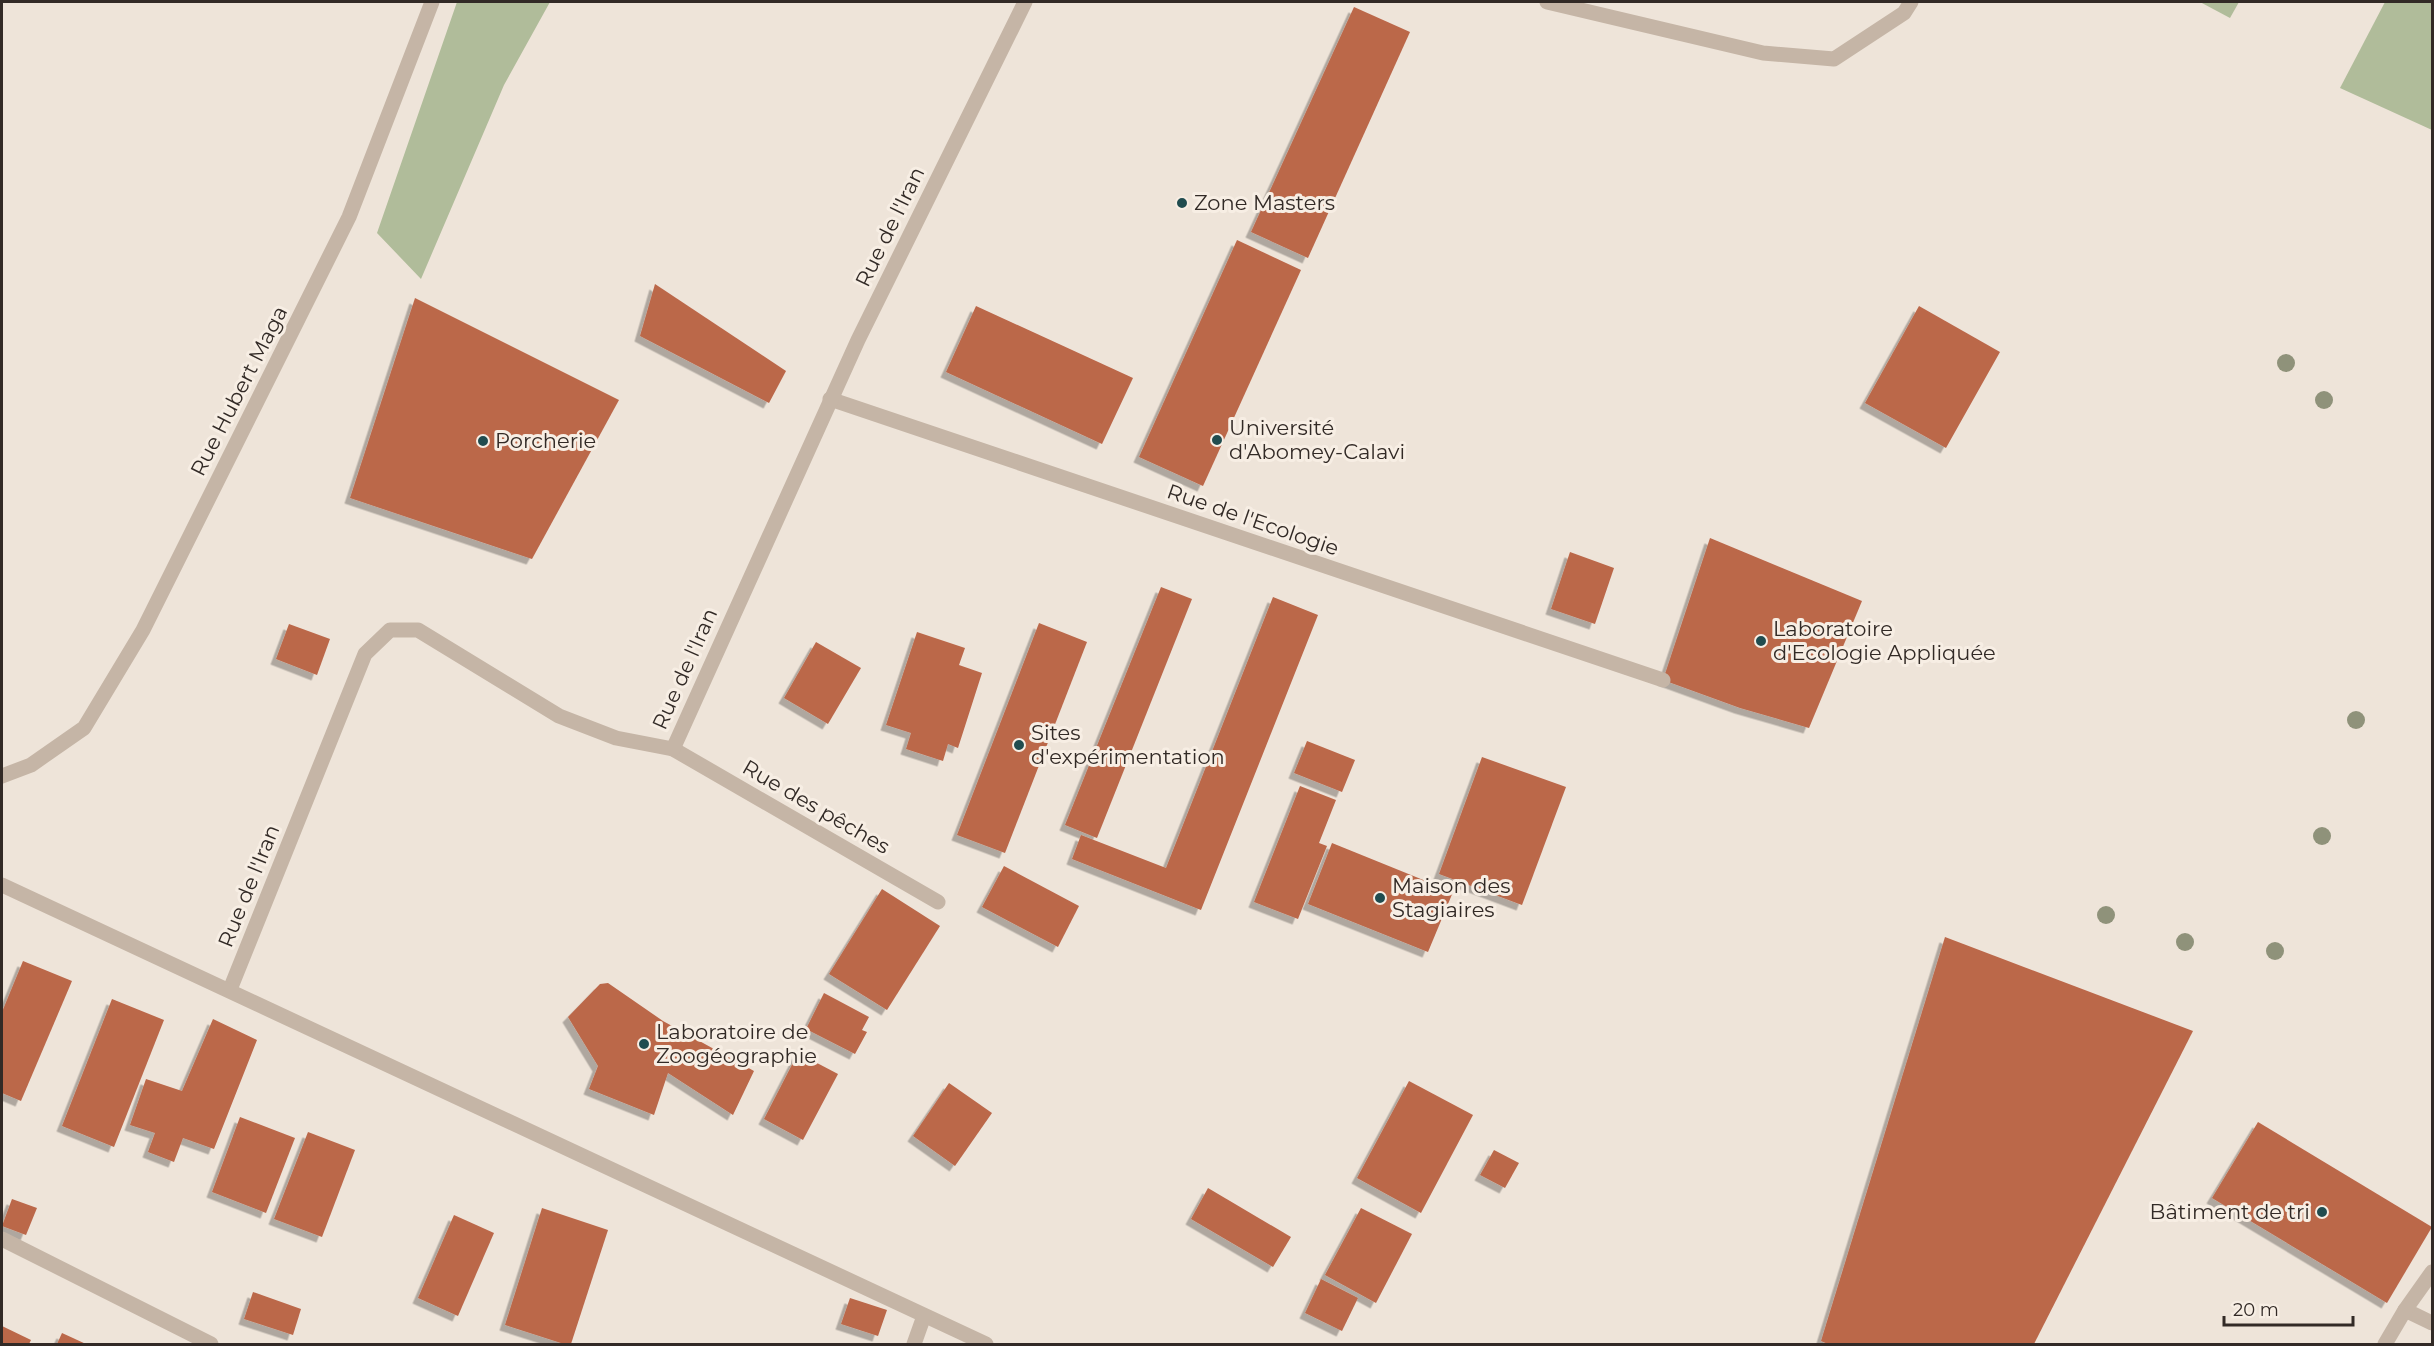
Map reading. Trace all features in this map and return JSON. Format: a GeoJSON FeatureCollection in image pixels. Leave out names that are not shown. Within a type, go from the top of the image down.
{"type":"FeatureCollection","features":[{"type":"Feature","properties":{"kind":"street","name":"Rue Hubert Maga"},"geometry":{"type":"LineString","coordinates":[[2,776],[31,765],[84,729],[142,630],[349,217],[432,2]]}},
{"type":"Feature","properties":{"kind":"street","name":"Rue de l'Iran"},"geometry":{"type":"LineString","coordinates":[[231,987],[365,654],[390,630],[418,630],[559,716],[616,738],[673,749],[830,399],[1025,2]]}},
{"type":"Feature","properties":{"kind":"street"},"geometry":{"type":"LineString","coordinates":[[1547,2],[1763,53],[1834,59],[1904,13],[1911,2]]}},
{"type":"Feature","properties":{"kind":"street","name":"Rue de l'Ecologie"},"geometry":{"type":"LineString","coordinates":[[830,399],[1663,680]]}},
{"type":"Feature","properties":{"kind":"street","name":"Rue des pêches"},"geometry":{"type":"LineString","coordinates":[[673,749],[938,902]]}},
{"type":"Feature","properties":{"kind":"street"},"geometry":{"type":"LineString","coordinates":[[2,885],[986,1344]]}},
{"type":"Feature","properties":{"kind":"street"},"geometry":{"type":"LineString","coordinates":[[2,1239],[211,1344]]}},
{"type":"Feature","properties":{"kind":"street"},"geometry":{"type":"LineString","coordinates":[[2385,1344],[2405,1310],[2433,1272]]}},
{"type":"Feature","properties":{"kind":"street"},"geometry":{"type":"LineString","coordinates":[[2405,1310],[2433,1323]]}},
{"type":"Feature","properties":{"kind":"street"},"geometry":{"type":"LineString","coordinates":[[914,1344],[924,1316]]}},
{"type":"Feature","properties":{"kind":"green space"},"geometry":{"type":"Polygon","coordinates":[[[457,2],[550,2],[504,85],[421,279],[377,233],[457,2]]]}},
{"type":"Feature","properties":{"kind":"green space"},"geometry":{"type":"Polygon","coordinates":[[[2200,2],[2239,2],[2230,18],[2200,2]]]}},
{"type":"Feature","properties":{"kind":"green space"},"geometry":{"type":"Polygon","coordinates":[[[2385,2],[2432,2],[2432,130],[2340,88],[2385,2]]]}},
{"type":"Feature","properties":{"kind":"building"},"geometry":{"type":"Polygon","coordinates":[[[1354,7],[1410,32],[1308,258],[1251,232],[1354,7]]]}},
{"type":"Feature","properties":{"kind":"building"},"geometry":{"type":"Polygon","coordinates":[[[1237,240],[1301,270],[1203,486],[1139,457],[1237,240]]]}},
{"type":"Feature","properties":{"kind":"building"},"geometry":{"type":"Polygon","coordinates":[[[655,284],[786,371],[769,403],[640,336],[655,284]]]}},
{"type":"Feature","properties":{"kind":"building","name":"Porcherie"},"geometry":{"type":"Polygon","coordinates":[[[415,298],[619,400],[532,559],[350,498],[415,298]]]}},
{"type":"Feature","properties":{"kind":"building"},"geometry":{"type":"Polygon","coordinates":[[[976,306],[1133,378],[1102,444],[946,372],[976,306]]]}},
{"type":"Feature","properties":{"kind":"building"},"geometry":{"type":"Polygon","coordinates":[[[1919,306],[2000,352],[1946,448],[1865,403],[1919,306]]]}},
{"type":"Feature","properties":{"kind":"building","name":"Laboratoire d'Ecologie Appliquée"},"geometry":{"type":"Polygon","coordinates":[[[1710,538],[1862,601],[1809,728],[1740,708],[1663,680],[1710,538]]]}},
{"type":"Feature","properties":{"kind":"building"},"geometry":{"type":"Polygon","coordinates":[[[1570,552],[1614,568],[1595,624],[1551,609],[1570,552]]]}},
{"type":"Feature","properties":{"kind":"building"},"geometry":{"type":"Polygon","coordinates":[[[1161,587],[1192,599],[1097,838],[1065,825],[1161,587]]]}},
{"type":"Feature","properties":{"kind":"building"},"geometry":{"type":"Polygon","coordinates":[[[1273,597],[1318,615],[1201,910],[1072,859],[1081,835],[1166,868],[1273,597]]]}},
{"type":"Feature","properties":{"kind":"building","name":"Sites d'expérimentation"},"geometry":{"type":"Polygon","coordinates":[[[1039,623],[1087,642],[1005,853],[957,835],[1039,623]]]}},
{"type":"Feature","properties":{"kind":"building"},"geometry":{"type":"Polygon","coordinates":[[[289,624],[330,639],[317,675],[276,659],[289,624]]]}},
{"type":"Feature","properties":{"kind":"building"},"geometry":{"type":"Polygon","coordinates":[[[917,632],[965,648],[959,665],[982,673],[958,748],[948,744],[943,761],[906,749],[911,733],[886,725],[917,632]]]}},
{"type":"Feature","properties":{"kind":"building"},"geometry":{"type":"Polygon","coordinates":[[[816,642],[861,668],[828,724],[784,698],[816,642]]]}},
{"type":"Feature","properties":{"kind":"building"},"geometry":{"type":"Polygon","coordinates":[[[1307,741],[1355,760],[1342,792],[1294,773],[1307,741]]]}},
{"type":"Feature","properties":{"kind":"building"},"geometry":{"type":"Polygon","coordinates":[[[1482,757],[1566,787],[1522,905],[1439,874],[1482,757]]]}},
{"type":"Feature","properties":{"kind":"building"},"geometry":{"type":"Polygon","coordinates":[[[1300,786],[1336,800],[1319,843],[1327,846],[1298,919],[1254,902],[1300,786]]]}},
{"type":"Feature","properties":{"kind":"building","name":"Maison des Stagiaires"},"geometry":{"type":"Polygon","coordinates":[[[1332,843],[1453,892],[1428,952],[1308,904],[1332,843]]]}},
{"type":"Feature","properties":{"kind":"building"},"geometry":{"type":"Polygon","coordinates":[[[1004,866],[1079,906],[1058,947],[982,907],[1004,866]]]}},
{"type":"Feature","properties":{"kind":"building"},"geometry":{"type":"Polygon","coordinates":[[[882,889],[940,926],[887,1010],[829,974],[882,889]]]}},
{"type":"Feature","properties":{"kind":"building"},"geometry":{"type":"Polygon","coordinates":[[[1945,937],[2193,1031],[2034,1344],[1828,1344],[1821,1341],[1945,937]]]}},
{"type":"Feature","properties":{"kind":"building"},"geometry":{"type":"Polygon","coordinates":[[[23,961],[72,981],[21,1101],[2,1093],[2,1012],[23,961]]]}},
{"type":"Feature","properties":{"kind":"building","name":"Laboratoire de Zoogéographie"},"geometry":{"type":"Polygon","coordinates":[[[608,983],[663,1021],[754,1071],[733,1115],[668,1073],[654,1115],[589,1089],[598,1066],[568,1017],[600,984],[608,983]]]}},
{"type":"Feature","properties":{"kind":"building"},"geometry":{"type":"Polygon","coordinates":[[[824,993],[869,1017],[862,1030],[867,1032],[855,1054],[806,1029],[824,993]]]}},
{"type":"Feature","properties":{"kind":"building"},"geometry":{"type":"Polygon","coordinates":[[[112,999],[164,1020],[114,1147],[62,1126],[112,999]]]}},
{"type":"Feature","properties":{"kind":"building"},"geometry":{"type":"Polygon","coordinates":[[[213,1019],[257,1040],[214,1149],[183,1138],[174,1162],[148,1152],[155,1133],[130,1125],[146,1079],[182,1091],[213,1019]]]}},
{"type":"Feature","properties":{"kind":"building"},"geometry":{"type":"Polygon","coordinates":[[[798,1053],[838,1074],[803,1140],[764,1119],[798,1053]]]}},
{"type":"Feature","properties":{"kind":"building"},"geometry":{"type":"Polygon","coordinates":[[[1409,1081],[1473,1115],[1421,1213],[1357,1178],[1409,1081]]]}},
{"type":"Feature","properties":{"kind":"building"},"geometry":{"type":"Polygon","coordinates":[[[949,1083],[992,1113],[955,1166],[913,1136],[949,1083]]]}},
{"type":"Feature","properties":{"kind":"building"},"geometry":{"type":"Polygon","coordinates":[[[240,1117],[295,1138],[266,1213],[212,1192],[240,1117]]]}},
{"type":"Feature","properties":{"kind":"building","name":"Bâtiment de tri"},"geometry":{"type":"Polygon","coordinates":[[[2258,1122],[2432,1227],[2387,1303],[2212,1198],[2258,1122]]]}},
{"type":"Feature","properties":{"kind":"building"},"geometry":{"type":"Polygon","coordinates":[[[308,1132],[355,1150],[322,1237],[274,1219],[308,1132]]]}},
{"type":"Feature","properties":{"kind":"building"},"geometry":{"type":"Polygon","coordinates":[[[1494,1150],[1519,1163],[1505,1188],[1480,1175],[1494,1150]]]}},
{"type":"Feature","properties":{"kind":"building"},"geometry":{"type":"Polygon","coordinates":[[[1208,1188],[1291,1237],[1273,1267],[1191,1219],[1208,1188]]]}},
{"type":"Feature","properties":{"kind":"building"},"geometry":{"type":"Polygon","coordinates":[[[12,1199],[37,1208],[26,1235],[2,1226],[12,1199]]]}},
{"type":"Feature","properties":{"kind":"building"},"geometry":{"type":"Polygon","coordinates":[[[542,1208],[608,1230],[571,1344],[564,1344],[505,1325],[542,1208]]]}},
{"type":"Feature","properties":{"kind":"building"},"geometry":{"type":"Polygon","coordinates":[[[1361,1208],[1412,1234],[1376,1303],[1325,1275],[1361,1208]]]}},
{"type":"Feature","properties":{"kind":"building"},"geometry":{"type":"Polygon","coordinates":[[[454,1215],[494,1233],[458,1316],[418,1298],[454,1215]]]}},
{"type":"Feature","properties":{"kind":"building"},"geometry":{"type":"Polygon","coordinates":[[[1321,1279],[1358,1298],[1342,1331],[1305,1313],[1321,1279]]]}},
{"type":"Feature","properties":{"kind":"building"},"geometry":{"type":"Polygon","coordinates":[[[253,1292],[301,1309],[293,1335],[244,1319],[253,1292]]]}},
{"type":"Feature","properties":{"kind":"building"},"geometry":{"type":"Polygon","coordinates":[[[850,1298],[887,1310],[878,1336],[841,1324],[850,1298]]]}},
{"type":"Feature","properties":{"kind":"building"},"geometry":{"type":"Polygon","coordinates":[[[2,1326],[31,1340],[29,1344],[2,1344],[2,1326]]]}},
{"type":"Feature","properties":{"kind":"building"},"geometry":{"type":"Polygon","coordinates":[[[62,1333],[86,1344],[57,1344],[62,1333]]]}},
{"type":"Feature","properties":{"kind":"place","name":"Zone Masters"},"geometry":{"type":"Point","coordinates":[1182,203]}},
{"type":"Feature","properties":{"kind":"place","name":"Université d'Abomey-Calavi"},"geometry":{"type":"Point","coordinates":[1217,440]}},
{"type":"Feature","properties":{"kind":"place","name":"Porcherie"},"geometry":{"type":"Point","coordinates":[483,441]}},
{"type":"Feature","properties":{"kind":"place","name":"Laboratoire d'Ecologie Appliquée"},"geometry":{"type":"Point","coordinates":[1761,641]}},
{"type":"Feature","properties":{"kind":"place","name":"Sites d'expérimentation"},"geometry":{"type":"Point","coordinates":[1019,745]}},
{"type":"Feature","properties":{"kind":"place","name":"Maison des Stagiaires"},"geometry":{"type":"Point","coordinates":[1380,898]}},
{"type":"Feature","properties":{"kind":"place","name":"Laboratoire de Zoogéographie"},"geometry":{"type":"Point","coordinates":[644,1044]}},
{"type":"Feature","properties":{"kind":"place","name":"Bâtiment de tri"},"geometry":{"type":"Point","coordinates":[2322,1212]}}]}
